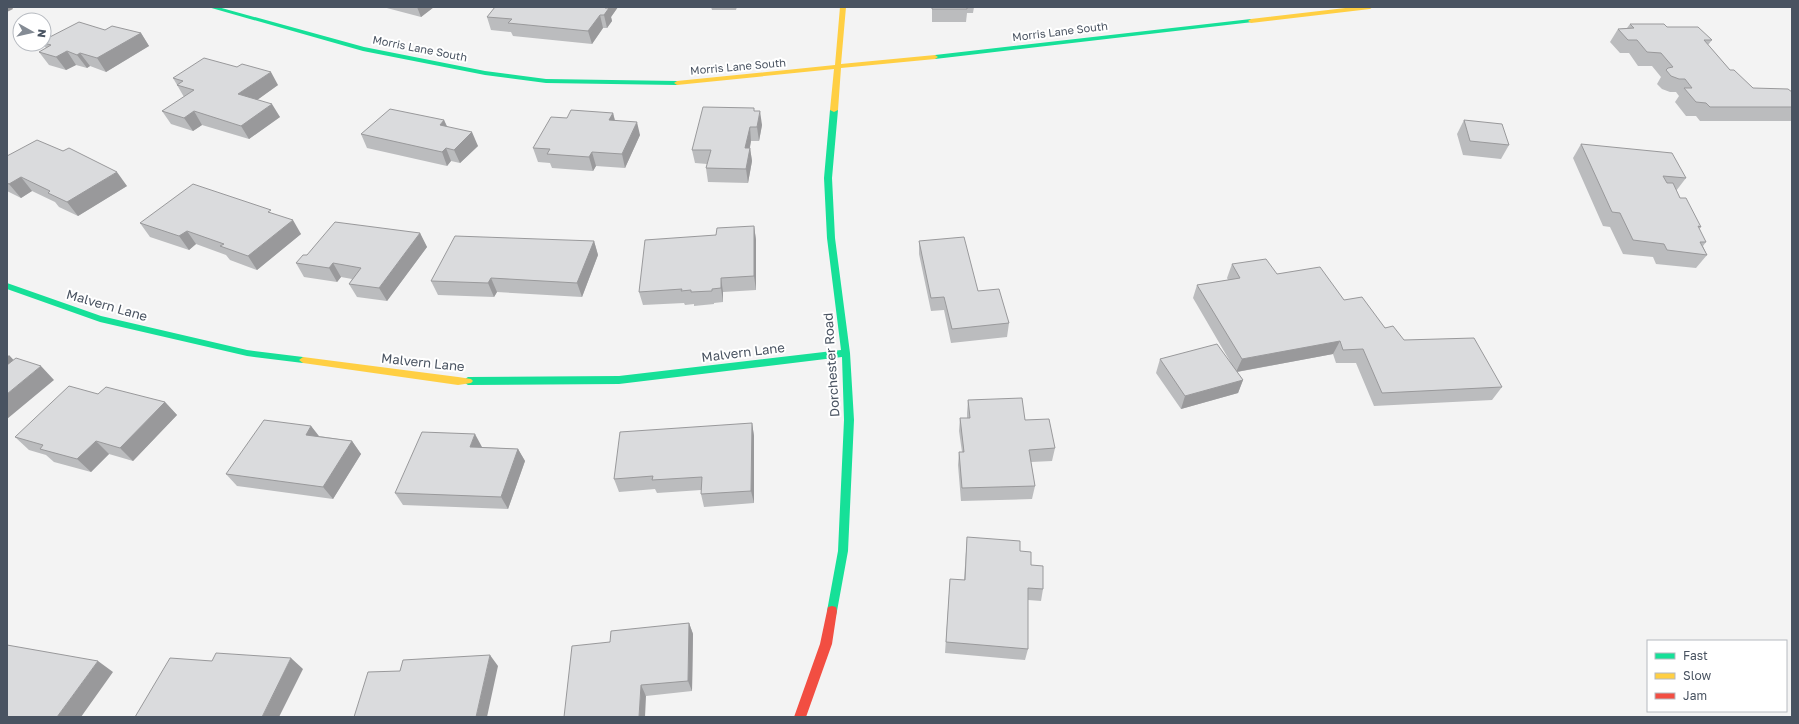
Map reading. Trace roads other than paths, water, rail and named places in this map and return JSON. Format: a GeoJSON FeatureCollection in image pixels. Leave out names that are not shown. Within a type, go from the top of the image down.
{"type":"FeatureCollection","features":[{"type":"Feature","properties":{"kind":"street","name":"Morris Lane South"},"geometry":{"type":"LineString","coordinates":[[211,7],[363,49],[485,73],[546,81],[682,83],[838,68],[1057,44],[1273,17],[1370,7]]}},
{"type":"Feature","properties":{"kind":"street","name":"Dorchester Road"},"geometry":{"type":"LineString","coordinates":[[800,717],[826,644],[843,551],[849,420],[846,353],[831,238],[828,178],[843,7]]}},
{"type":"Feature","properties":{"kind":"street","name":"Malvern Lane"},"geometry":{"type":"LineString","coordinates":[[7,286],[100,319],[247,353],[458,381],[620,380],[846,353]]}}]}
